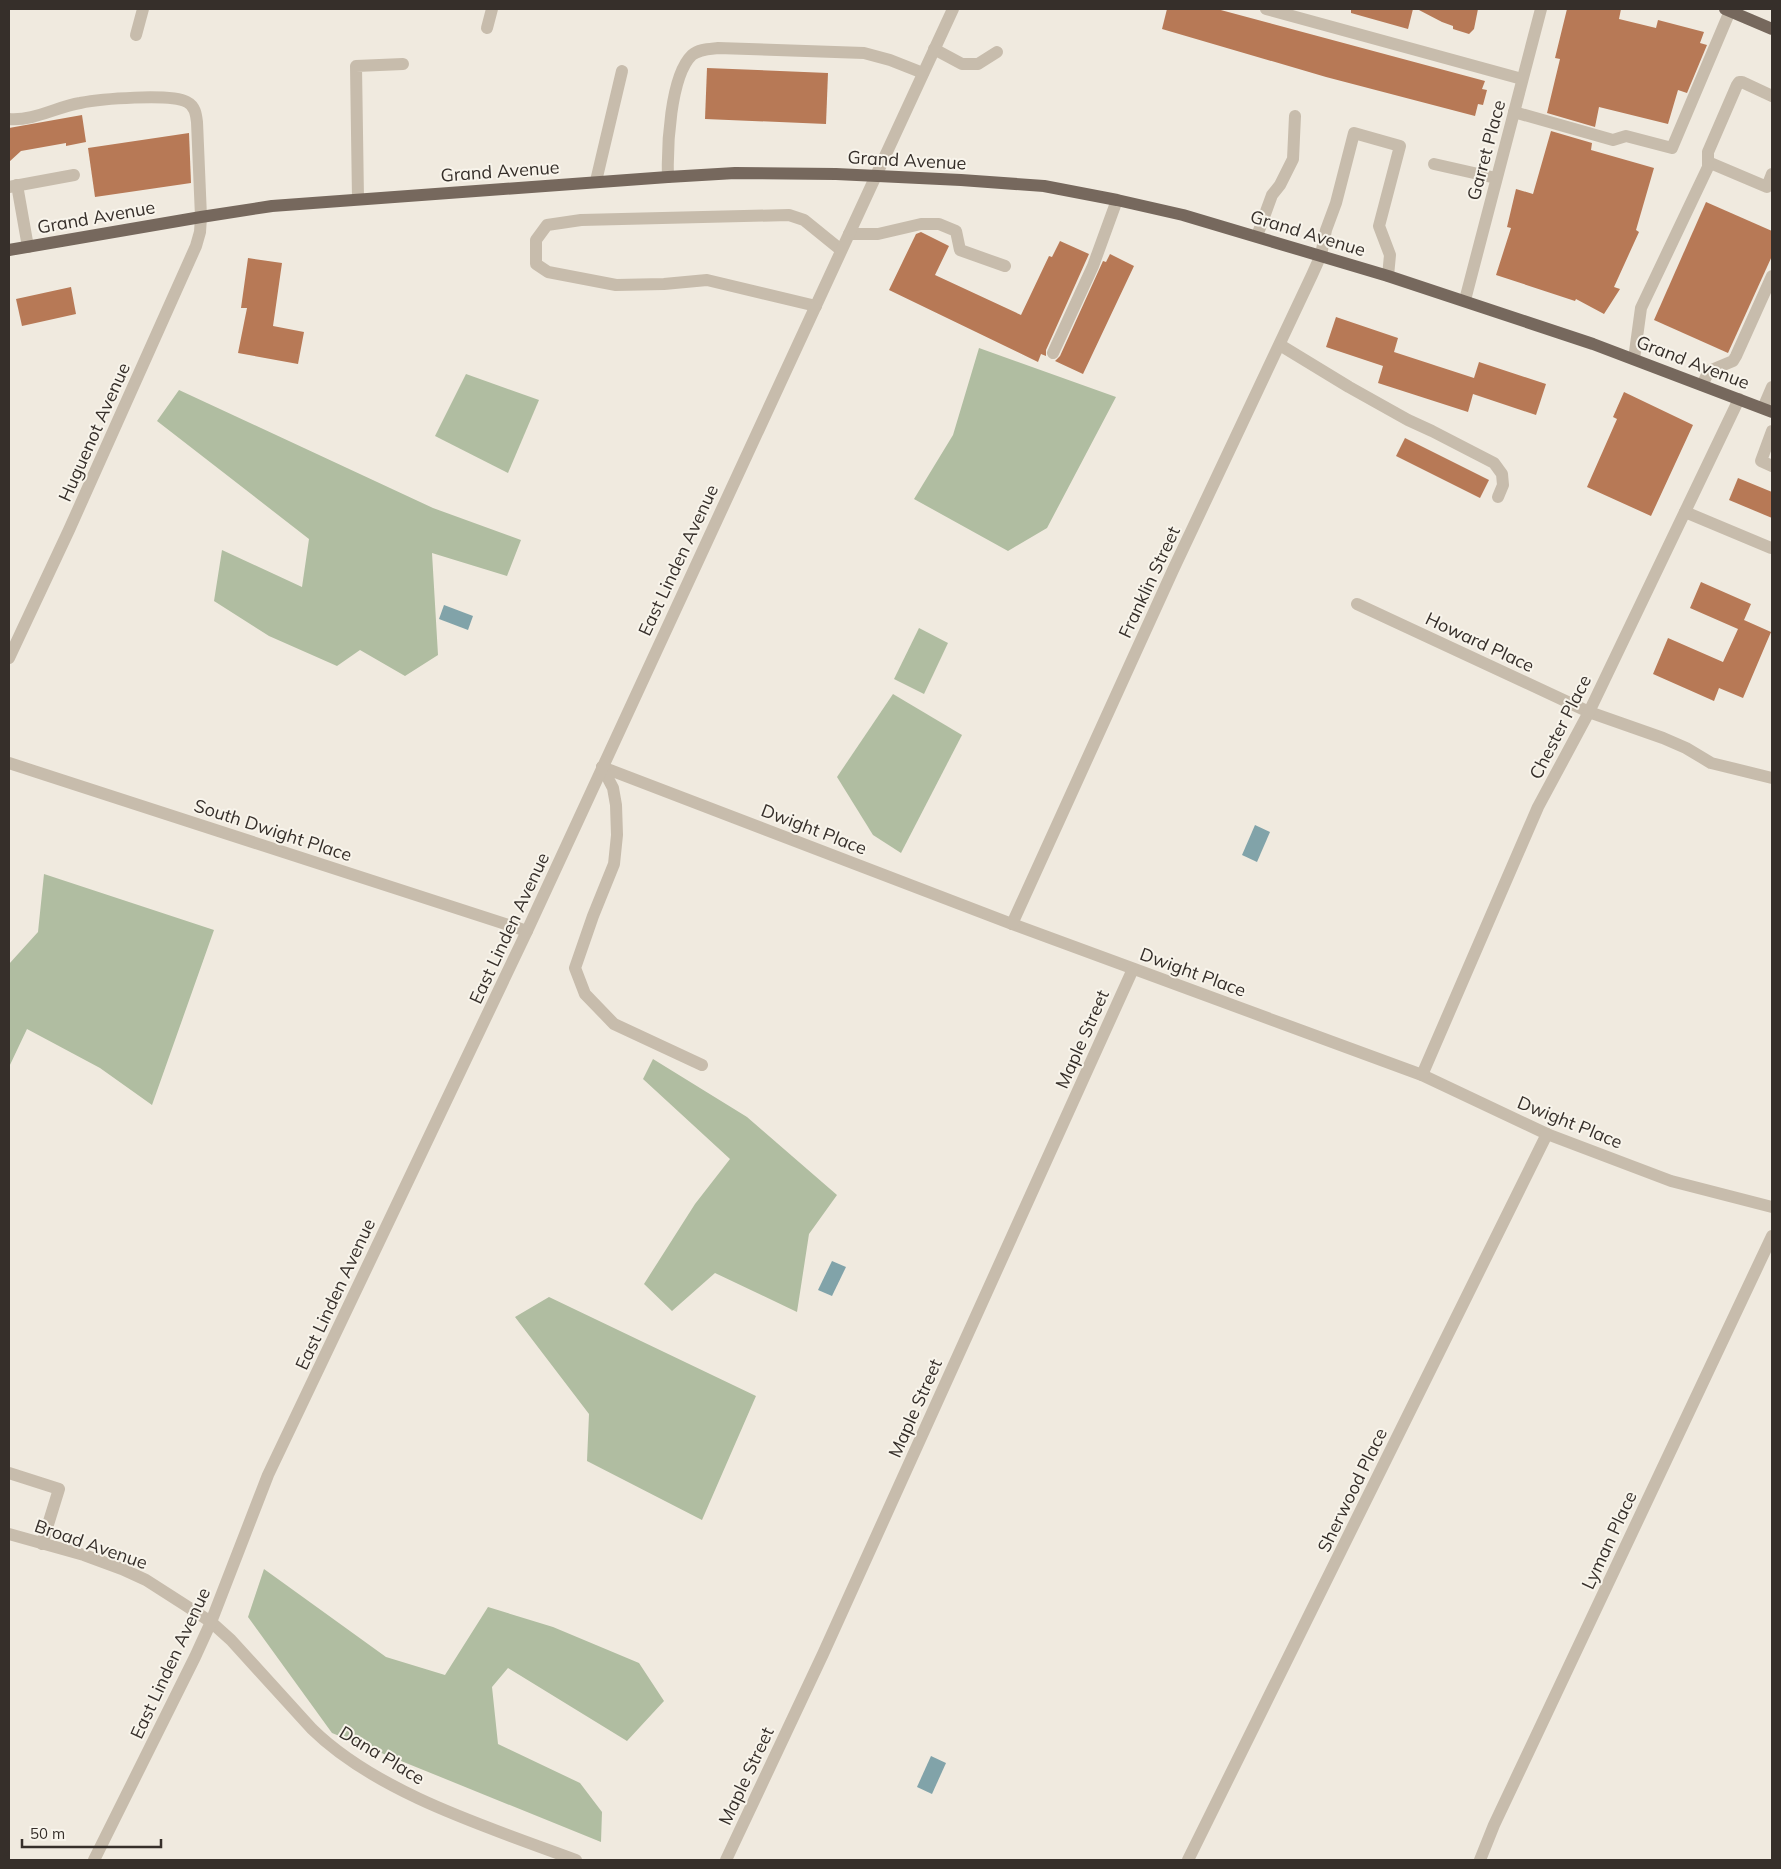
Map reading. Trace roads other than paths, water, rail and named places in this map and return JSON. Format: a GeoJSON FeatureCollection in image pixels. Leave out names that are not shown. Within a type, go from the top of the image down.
{"type":"FeatureCollection","features":[{"type":"Feature","properties":{"kind":"main road"},"geometry":{"type":"LineString","coordinates":[[1727,10],[1772,30]]}},
{"type":"Feature","properties":{"kind":"main road","name":"Grand Avenue"},"geometry":{"type":"LineString","coordinates":[[9,250],[272,206],[668,176],[761,173],[876,176],[1044,186],[1183,215],[1388,276],[1465,300],[1634,359],[1767,410]]}},
{"type":"Feature","properties":{"kind":"street"},"geometry":{"type":"LineString","coordinates":[[136,36],[143,9]]}},
{"type":"Feature","properties":{"kind":"street"},"geometry":{"type":"LineString","coordinates":[[487,28],[492,9]]}},
{"type":"Feature","properties":{"kind":"street","name":"East Linden Avenue"},"geometry":{"type":"LineString","coordinates":[[94,1860],[195,1657],[211,1622],[268,1475],[527,931],[954,9]]}},
{"type":"Feature","properties":{"kind":"street"},"geometry":{"type":"LineString","coordinates":[[1266,9],[1522,79]]}},
{"type":"Feature","properties":{"kind":"street","name":"Garret Place"},"geometry":{"type":"LineString","coordinates":[[1465,300],[1541,9]]}},
{"type":"Feature","properties":{"kind":"street"},"geometry":{"type":"LineString","coordinates":[[1514,112],[1613,140],[1626,136],[1672,148],[1727,10]]}},
{"type":"Feature","properties":{"kind":"street"},"geometry":{"type":"LineString","coordinates":[[668,176],[668,132],[677,89],[686,63],[692,55],[700,50],[718,48],[864,53],[890,60],[923,73]]}},
{"type":"Feature","properties":{"kind":"street"},"geometry":{"type":"LineString","coordinates":[[934,49],[962,64],[978,64],[997,52]]}},
{"type":"Feature","properties":{"kind":"street"},"geometry":{"type":"LineString","coordinates":[[358,199],[356,66],[402,64]]}},
{"type":"Feature","properties":{"kind":"street"},"geometry":{"type":"LineString","coordinates":[[596,181],[622,71]]}},
{"type":"Feature","properties":{"kind":"street"},"geometry":{"type":"LineString","coordinates":[[1634,359],[1641,308],[1708,168],[1708,152],[1739,82],[1772,96]]}},
{"type":"Feature","properties":{"kind":"street","name":"Huguenot Avenue"},"geometry":{"type":"LineString","coordinates":[[9,119],[18,120],[37,116],[80,103],[161,98],[180,99],[189,102],[196,112],[201,217],[200,232],[196,246],[69,530],[9,658]]}},
{"type":"Feature","properties":{"kind":"street"},"geometry":{"type":"LineString","coordinates":[[1257,236],[1272,195],[1280,185],[1293,159],[1295,116]]}},
{"type":"Feature","properties":{"kind":"street","name":"Franklin Street"},"geometry":{"type":"LineString","coordinates":[[1012,924],[1173,570],[1280,345],[1320,255],[1354,133],[1400,146],[1380,226],[1390,256],[1388,276]]}},
{"type":"Feature","properties":{"kind":"street"},"geometry":{"type":"LineString","coordinates":[[1708,162],[1770,188],[1772,174]]}},
{"type":"Feature","properties":{"kind":"street"},"geometry":{"type":"LineString","coordinates":[[1434,164],[1496,178]]}},
{"type":"Feature","properties":{"kind":"street"},"geometry":{"type":"LineString","coordinates":[[28,247],[13,186],[74,175]]}},
{"type":"Feature","properties":{"kind":"street"},"geometry":{"type":"LineString","coordinates":[[1053,353],[1093,266],[1116,200]]}},
{"type":"Feature","properties":{"kind":"street"},"geometry":{"type":"LineString","coordinates":[[816,306],[707,280],[664,284],[616,285],[548,272],[536,264],[536,240],[547,225],[581,220],[789,215],[804,220],[841,250]]}},
{"type":"Feature","properties":{"kind":"street"},"geometry":{"type":"LineString","coordinates":[[849,234],[878,234],[921,224],[939,224],[956,230],[960,250],[1005,266]]}},
{"type":"Feature","properties":{"kind":"street"},"geometry":{"type":"LineString","coordinates":[[1702,385],[1709,371],[1732,361],[1736,356],[1772,276]]}},
{"type":"Feature","properties":{"kind":"street"},"geometry":{"type":"LineString","coordinates":[[1280,345],[1408,420],[1494,463],[1502,474],[1503,485],[1498,496]]}},
{"type":"Feature","properties":{"kind":"street"},"geometry":{"type":"LineString","coordinates":[[1767,410],[1772,387]]}},
{"type":"Feature","properties":{"kind":"street","name":"Chester Place"},"geometry":{"type":"LineString","coordinates":[[1422,1075],[1538,808],[1589,712],[1739,399]]}},
{"type":"Feature","properties":{"kind":"street"},"geometry":{"type":"LineString","coordinates":[[1772,431],[1761,462],[1772,466]]}},
{"type":"Feature","properties":{"kind":"street"},"geometry":{"type":"LineString","coordinates":[[1685,512],[1771,548]]}},
{"type":"Feature","properties":{"kind":"street","name":"Howard Place"},"geometry":{"type":"LineString","coordinates":[[1357,604],[1589,712],[1663,738],[1686,748],[1711,763],[1772,778]]}},
{"type":"Feature","properties":{"kind":"street","name":"South Dwight Place"},"geometry":{"type":"LineString","coordinates":[[9,763],[527,931]]}},
{"type":"Feature","properties":{"kind":"street"},"geometry":{"type":"LineString","coordinates":[[602,767],[613,788],[616,805],[617,835],[614,864],[575,968],[585,994],[614,1024],[702,1065]]}},
{"type":"Feature","properties":{"kind":"street","name":"Dwight Place"},"geometry":{"type":"LineString","coordinates":[[602,767],[1012,924],[1422,1075],[1547,1134],[1672,1181],[1772,1207]]}},
{"type":"Feature","properties":{"kind":"street","name":"Maple Street"},"geometry":{"type":"LineString","coordinates":[[726,1860],[830,1637],[1133,969]]}},
{"type":"Feature","properties":{"kind":"street","name":"Sherwood Place"},"geometry":{"type":"LineString","coordinates":[[1188,1860],[1547,1134]]}},
{"type":"Feature","properties":{"kind":"street","name":"Lyman Place"},"geometry":{"type":"LineString","coordinates":[[1480,1860],[1494,1825],[1772,1236]]}},
{"type":"Feature","properties":{"kind":"street"},"geometry":{"type":"LineString","coordinates":[[9,1473],[59,1489],[42,1544]]}},
{"type":"Feature","properties":{"kind":"street","name":"Broad Avenue"},"geometry":{"type":"LineString","coordinates":[[9,1534],[84,1555],[134,1574],[158,1587],[211,1622]]}},
{"type":"Feature","properties":{"kind":"street","name":"Dana Place"},"geometry":{"type":"LineString","coordinates":[[211,1622],[232,1640],[312,1729],[340,1753],[403,1790],[441,1808],[576,1860]]}},
{"type":"Feature","properties":{"kind":"water"},"geometry":{"type":"Polygon","coordinates":[[[444,605],[473,616],[468,630],[439,619],[444,605]]]}},
{"type":"Feature","properties":{"kind":"water"},"geometry":{"type":"Polygon","coordinates":[[[1255,825],[1270,832],[1257,862],[1242,855],[1255,825]]]}},
{"type":"Feature","properties":{"kind":"water"},"geometry":{"type":"Polygon","coordinates":[[[832,1261],[846,1267],[832,1296],[818,1290],[832,1261]]]}},
{"type":"Feature","properties":{"kind":"water"},"geometry":{"type":"Polygon","coordinates":[[[931,1756],[946,1763],[932,1794],[917,1787],[931,1756]]]}}]}
